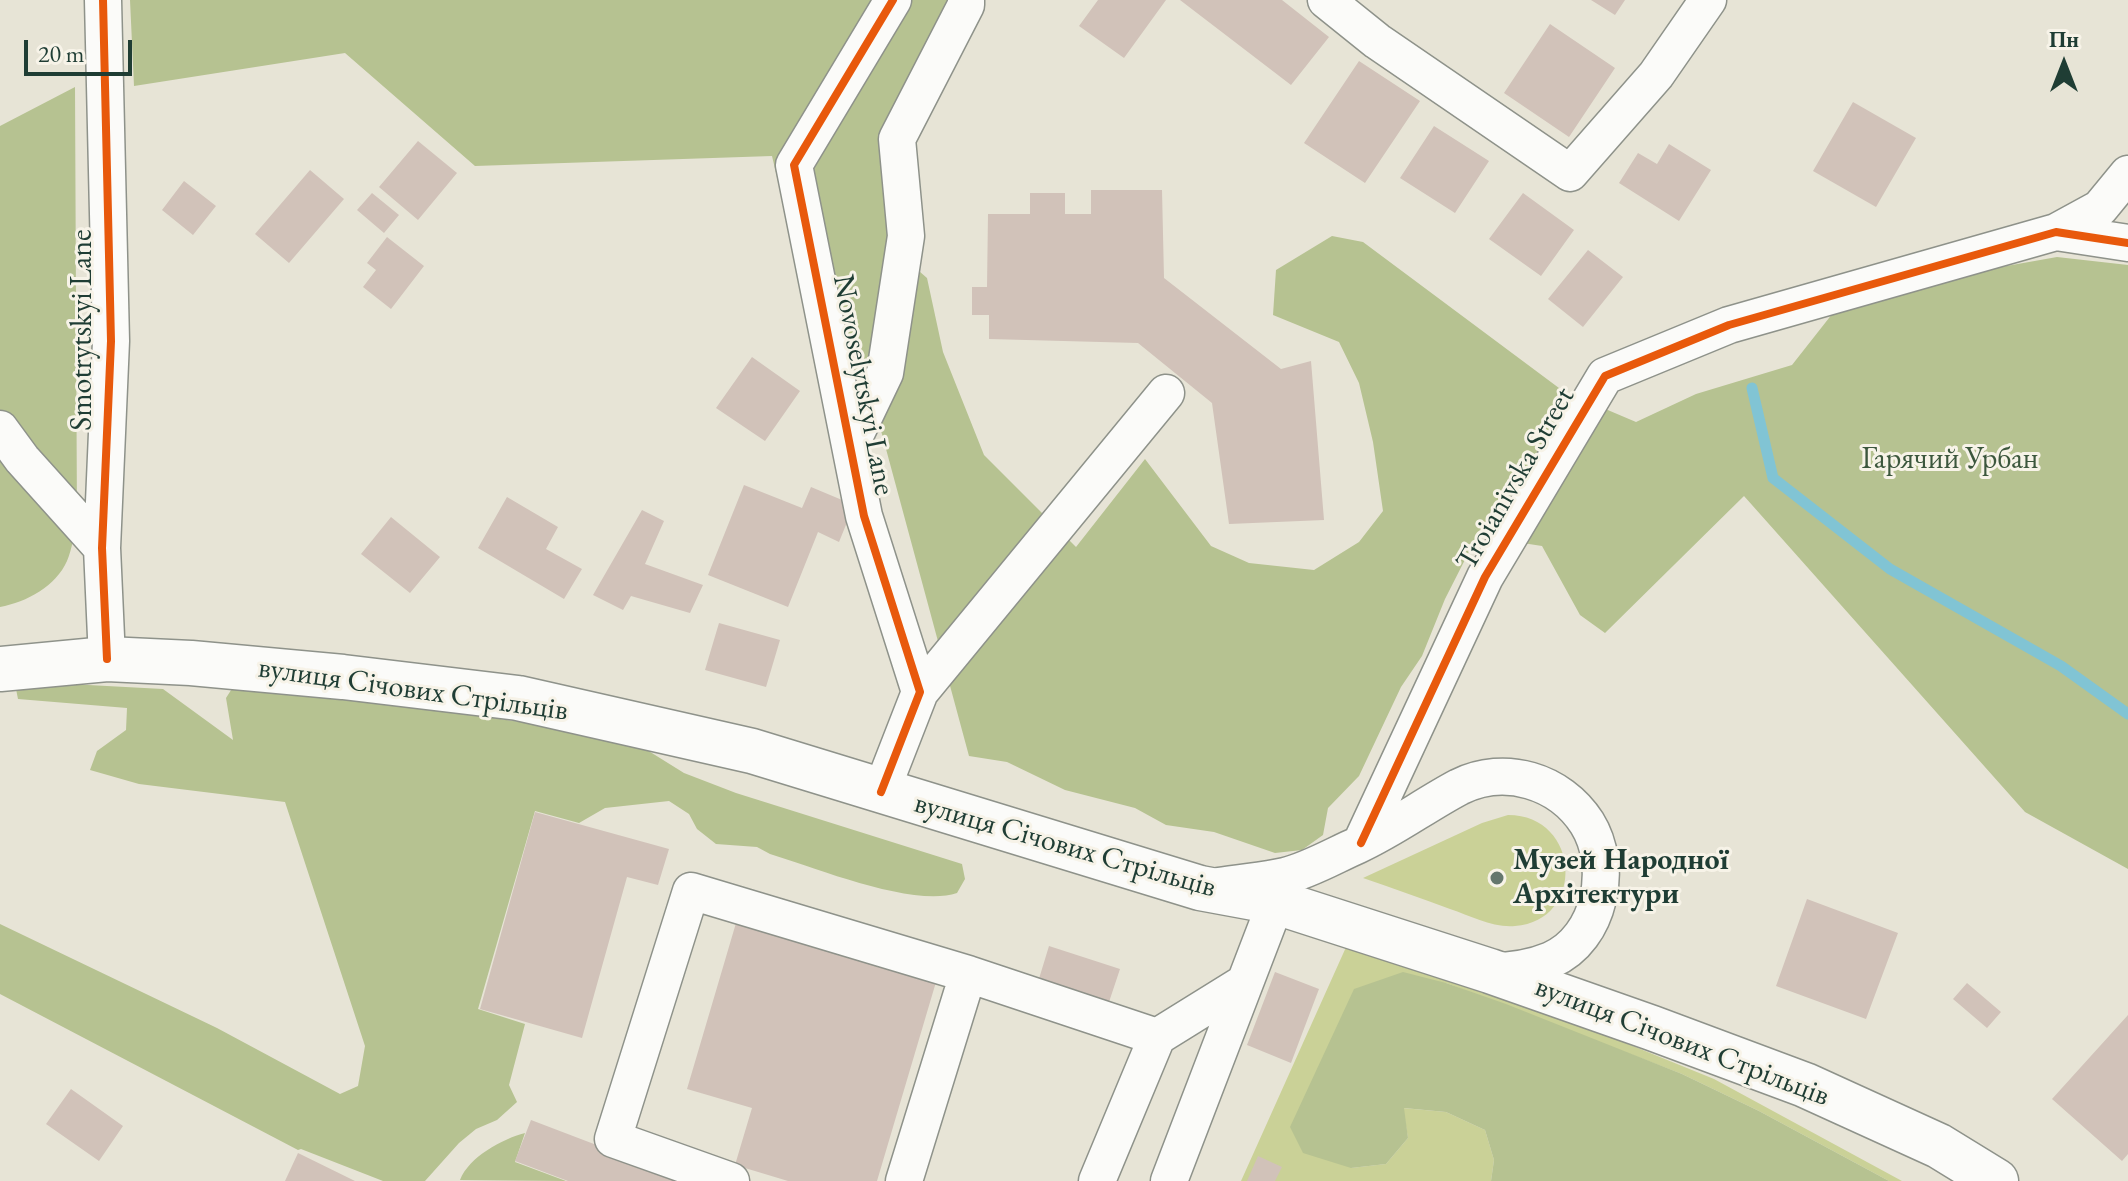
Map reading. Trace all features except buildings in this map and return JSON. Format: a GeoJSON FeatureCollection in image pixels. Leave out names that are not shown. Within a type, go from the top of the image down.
{"type":"FeatureCollection","features":[{"type":"Feature","properties":{"kind":"main road","name":"вулиця Січових Стрільців"},"geometry":{"type":"LineString","coordinates":[[0,669],[107,659],[221,666],[518,698],[752,751],[1200,888],[1276,902],[1490,971],[1805,1085],[1939,1146],[1996,1181]]}},
{"type":"Feature","properties":{"kind":"street","name":"Smotrytskyi Lane"},"geometry":{"type":"LineString","coordinates":[[103,0],[111,341],[102,548],[107,659]]}},
{"type":"Feature","properties":{"kind":"street","name":"Novoselytskyi Lane"},"geometry":{"type":"LineString","coordinates":[[893,0],[794,165],[864,516],[920,692]]}},
{"type":"Feature","properties":{"kind":"street"},"geometry":{"type":"LineString","coordinates":[[850,446],[885,373],[899,282],[906,236],[897,139],[966,0]]}},
{"type":"Feature","properties":{"kind":"street"},"geometry":{"type":"LineString","coordinates":[[1326,0],[1377,41],[1570,173],[1656,75],[1708,0]]}},
{"type":"Feature","properties":{"kind":"street"},"geometry":{"type":"LineString","coordinates":[[2056,232],[2100,208],[2128,174]]}},
{"type":"Feature","properties":{"kind":"street","name":"Troianivska Street"},"geometry":{"type":"LineString","coordinates":[[1361,843],[1485,577],[1605,376],[1729,325],[2056,232],[2128,243]]}},
{"type":"Feature","properties":{"kind":"street"},"geometry":{"type":"LineString","coordinates":[[881,792],[920,692],[1166,393]]}},
{"type":"Feature","properties":{"kind":"street"},"geometry":{"type":"LineString","coordinates":[[0,429],[22,459],[102,548]]}},
{"type":"Feature","properties":{"kind":"street"},"geometry":{"type":"LineString","coordinates":[[1200,888],[1287,875],[1361,843],[1460,787],[1479,780],[1502,777],[1533,780],[1557,791],[1579,810],[1594,834],[1602,866],[1601,888],[1589,923],[1572,945],[1553,959],[1521,969],[1490,971]]}},
{"type":"Feature","properties":{"kind":"street"},"geometry":{"type":"LineString","coordinates":[[731,1181],[613,1139],[691,891],[968,974],[1157,1037]]}},
{"type":"Feature","properties":{"kind":"street"},"geometry":{"type":"LineString","coordinates":[[1169,1181],[1276,902]]}},
{"type":"Feature","properties":{"kind":"street"},"geometry":{"type":"LineString","coordinates":[[904,1181],[968,974]]}},
{"type":"Feature","properties":{"kind":"street"},"geometry":{"type":"LineString","coordinates":[[1097,1181],[1157,1037],[1244,983]]}},
{"type":"Feature","properties":{"kind":"green space","name":"Гарячий Урбан"},"geometry":{"type":"Polygon","coordinates":[[[130,0],[950,0],[889,245],[927,278],[943,352],[984,455],[1076,547],[1145,459],[1211,546],[1249,563],[1314,570],[1359,542],[1383,511],[1373,442],[1359,383],[1339,342],[1273,315],[1276,270],[1332,236],[1363,242],[1563,391],[1636,422],[1696,394],[1792,365],[1840,304],[1984,270],[2057,257],[2128,265],[2128,869],[2025,812],[1744,496],[1605,633],[1580,615],[1542,546],[1477,536],[1445,599],[1422,656],[1401,687],[1359,776],[1328,808],[1323,835],[1302,850],[1275,853],[1214,832],[1166,825],[1135,808],[1065,790],[1007,762],[969,756],[866,375],[825,380],[772,156],[475,166],[345,53],[134,86],[130,0]]]}},
{"type":"Feature","properties":{"kind":"green space"},"geometry":{"type":"Polygon","coordinates":[[[75,87],[77,523],[67,561],[56,578],[30,597],[0,607],[0,126],[75,87]]]}},
{"type":"Feature","properties":{"kind":"green space"},"geometry":{"type":"Polygon","coordinates":[[[32,682],[163,689],[233,740],[226,698],[233,687],[358,698],[527,723],[639,745],[684,773],[736,793],[962,864],[965,879],[957,893],[939,896],[891,891],[770,854],[757,847],[716,844],[697,829],[689,814],[669,801],[605,808],[579,823],[535,811],[478,1009],[525,1024],[509,1085],[517,1102],[497,1120],[476,1129],[459,1143],[425,1181],[383,1181],[298,1150],[0,994],[0,924],[217,1028],[340,1094],[358,1086],[365,1046],[285,802],[139,784],[90,770],[97,751],[126,730],[127,708],[18,699],[16,689],[32,682]]]}},
{"type":"Feature","properties":{"kind":"green space"},"geometry":{"type":"Polygon","coordinates":[[[1508,815],[1532,820],[1550,832],[1561,849],[1566,869],[1563,889],[1554,907],[1538,920],[1515,926],[1490,923],[1363,878],[1482,823],[1508,815]]]}},
{"type":"Feature","properties":{"kind":"green space"},"geometry":{"type":"Polygon","coordinates":[[[1347,945],[1537,1007],[1714,1079],[1902,1181],[1889,1181],[1759,1111],[1682,1074],[1446,983],[1351,1168],[1386,1164],[1408,1138],[1403,1108],[1446,1112],[1485,1130],[1494,1160],[1491,1181],[1241,1181],[1347,945]]]}},
{"type":"Feature","properties":{"kind":"green space"},"geometry":{"type":"Polygon","coordinates":[[[1403,972],[1506,1004],[1682,1074],[1759,1111],[1889,1181],[1491,1181],[1494,1160],[1485,1130],[1446,1112],[1404,1108],[1408,1138],[1386,1164],[1351,1168],[1303,1153],[1290,1127],[1354,989],[1403,972]]]}},
{"type":"Feature","properties":{"kind":"green space"},"geometry":{"type":"Polygon","coordinates":[[[525,1133],[515,1162],[566,1181],[460,1180],[471,1164],[487,1150],[525,1133]]]}},
{"type":"Feature","properties":{"kind":"waterway"},"geometry":{"type":"LineString","coordinates":[[1752,388],[1773,478],[1890,569],[2061,666],[2128,714]]}},
{"type":"Feature","properties":{"kind":"cycle path"},"geometry":{"type":"LineString","coordinates":[[103,0],[111,341],[102,548],[107,659]]}},
{"type":"Feature","properties":{"kind":"cycle path"},"geometry":{"type":"LineString","coordinates":[[881,792],[920,692],[864,516],[794,165],[893,0]]}},
{"type":"Feature","properties":{"kind":"cycle path"},"geometry":{"type":"LineString","coordinates":[[1361,843],[1485,577],[1605,376],[1729,325],[2056,232],[2128,243]]}},
{"type":"Feature","properties":{"kind":"place","name":"Музей Народної Архітектури"},"geometry":{"type":"Point","coordinates":[1497,878]}}]}
